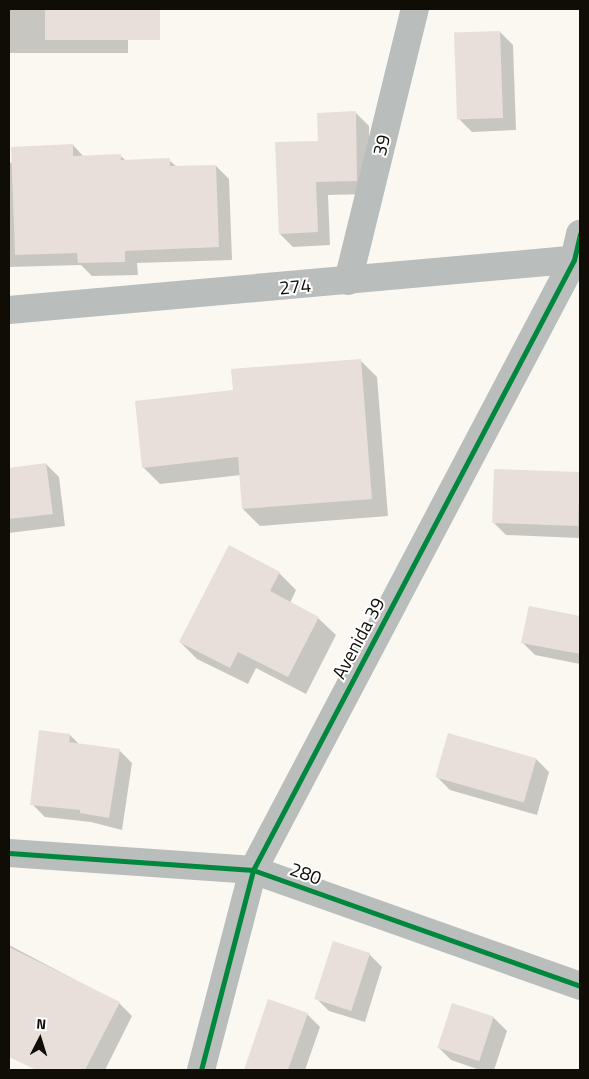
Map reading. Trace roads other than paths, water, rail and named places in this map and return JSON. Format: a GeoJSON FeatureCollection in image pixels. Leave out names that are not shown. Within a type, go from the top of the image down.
{"type":"FeatureCollection","features":[{"type":"Feature","properties":{"kind":"street","name":"39"},"geometry":{"type":"LineString","coordinates":[[348,281],[415,9]]}},
{"type":"Feature","properties":{"kind":"street","name":"Avenida 39"},"geometry":{"type":"LineString","coordinates":[[201,1070],[253,870],[577,260],[580,234]]}},
{"type":"Feature","properties":{"kind":"street","name":"274"},"geometry":{"type":"LineString","coordinates":[[9,310],[577,260]]}},
{"type":"Feature","properties":{"kind":"street","name":"280"},"geometry":{"type":"LineString","coordinates":[[9,853],[253,870],[580,986]]}}]}
